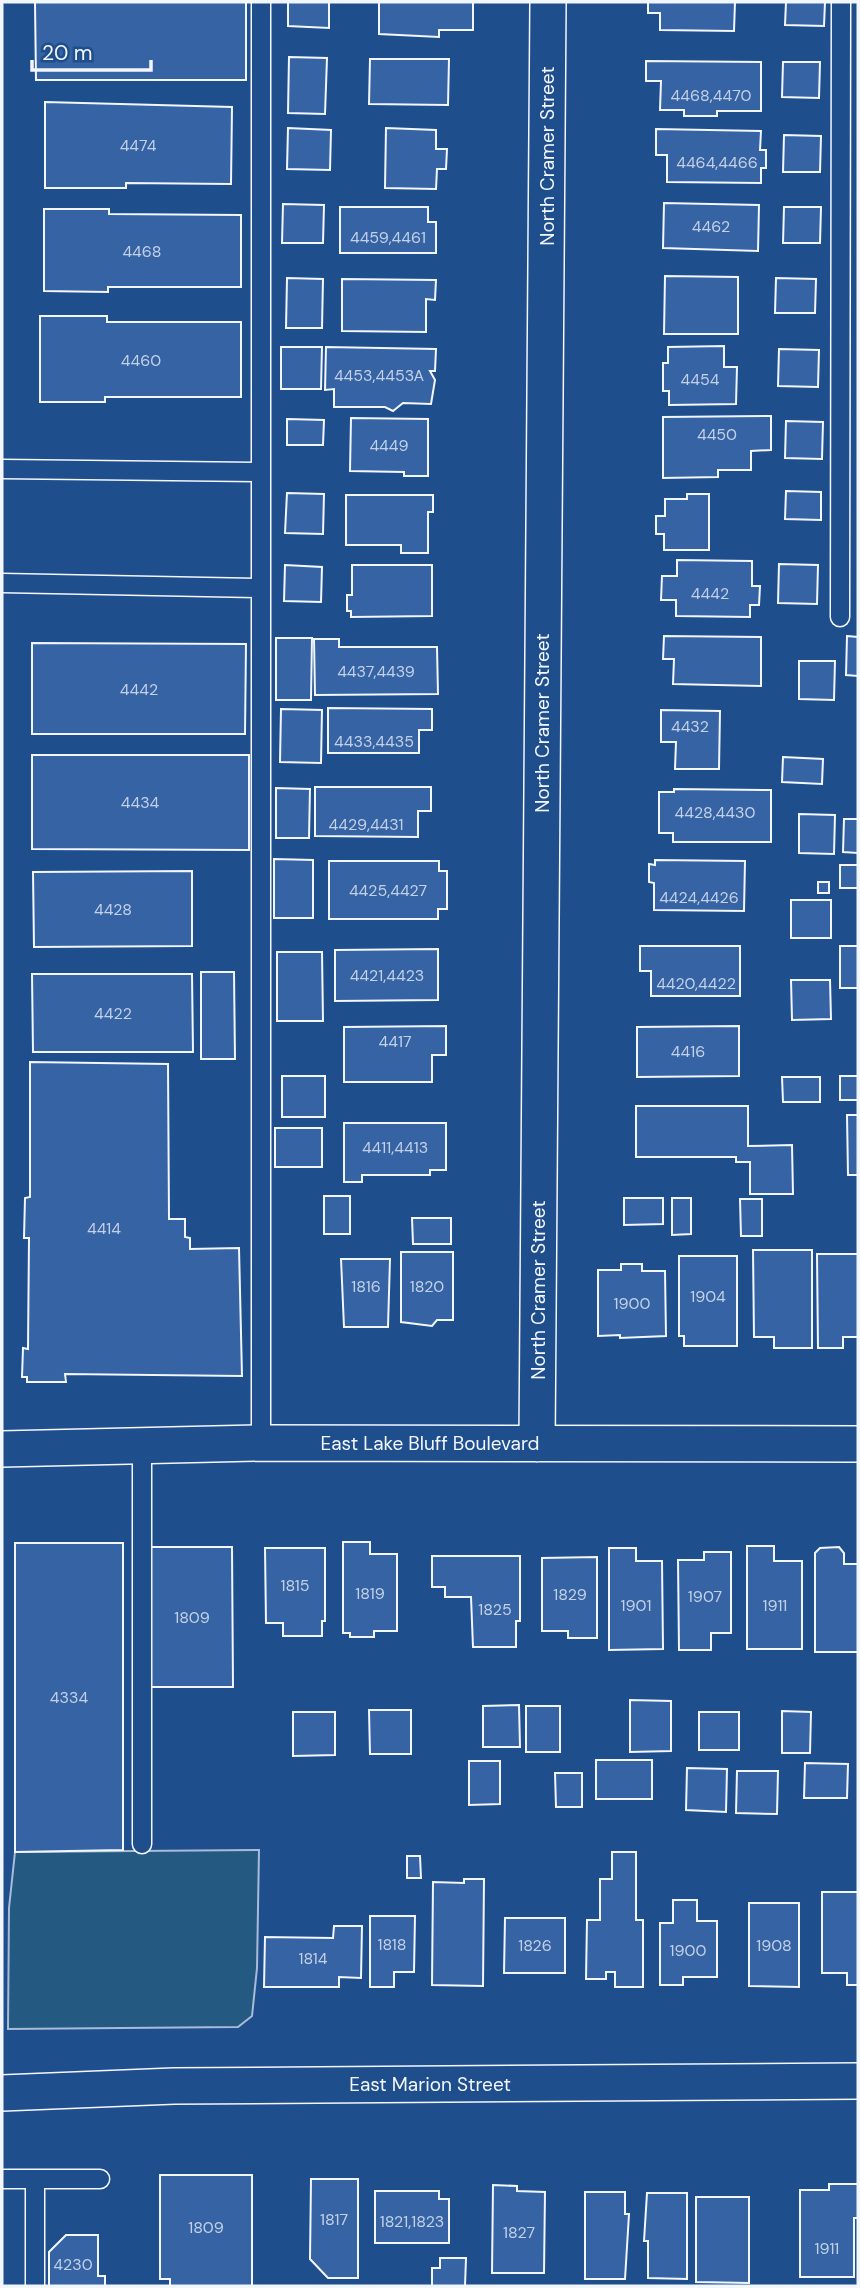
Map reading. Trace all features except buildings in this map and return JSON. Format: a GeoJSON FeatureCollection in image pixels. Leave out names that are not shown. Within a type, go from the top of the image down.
{"type":"FeatureCollection","features":[{"type":"Feature","properties":{"kind":"street","name":"North Cramer Street"},"geometry":{"type":"LineString","coordinates":[[537,1444],[548,2]]}},
{"type":"Feature","properties":{"kind":"street","name":"East Lake Bluff Boulevard"},"geometry":{"type":"LineString","coordinates":[[2,1449],[142,1448],[261,1443],[858,1444]]}},
{"type":"Feature","properties":{"kind":"street","name":"East Marion Street"},"geometry":{"type":"LineString","coordinates":[[2,2093],[174,2086],[858,2081]]}},
{"type":"Feature","properties":{"kind":"lane"},"geometry":{"type":"LineString","coordinates":[[261,2],[261,1443]]}},
{"type":"Feature","properties":{"kind":"lane"},"geometry":{"type":"LineString","coordinates":[[839,617],[841,2]]}},
{"type":"Feature","properties":{"kind":"lane"},"geometry":{"type":"LineString","coordinates":[[2,469],[261,472]]}},
{"type":"Feature","properties":{"kind":"lane"},"geometry":{"type":"LineString","coordinates":[[2,583],[261,588]]}},
{"type":"Feature","properties":{"kind":"lane"},"geometry":{"type":"LineString","coordinates":[[142,1448],[142,1844]]}},
{"type":"Feature","properties":{"kind":"lane"},"geometry":{"type":"LineString","coordinates":[[2,2179],[100,2179]]}},
{"type":"Feature","properties":{"kind":"lane"},"geometry":{"type":"LineString","coordinates":[[35,2179],[35,2286]]}},
{"type":"Feature","properties":{"kind":"shaded area"},"geometry":{"type":"Polygon","coordinates":[[[259,1850],[257,1968],[252,2016],[238,2027],[8,2029],[9,1908],[15,1852],[259,1850]]]}}]}
